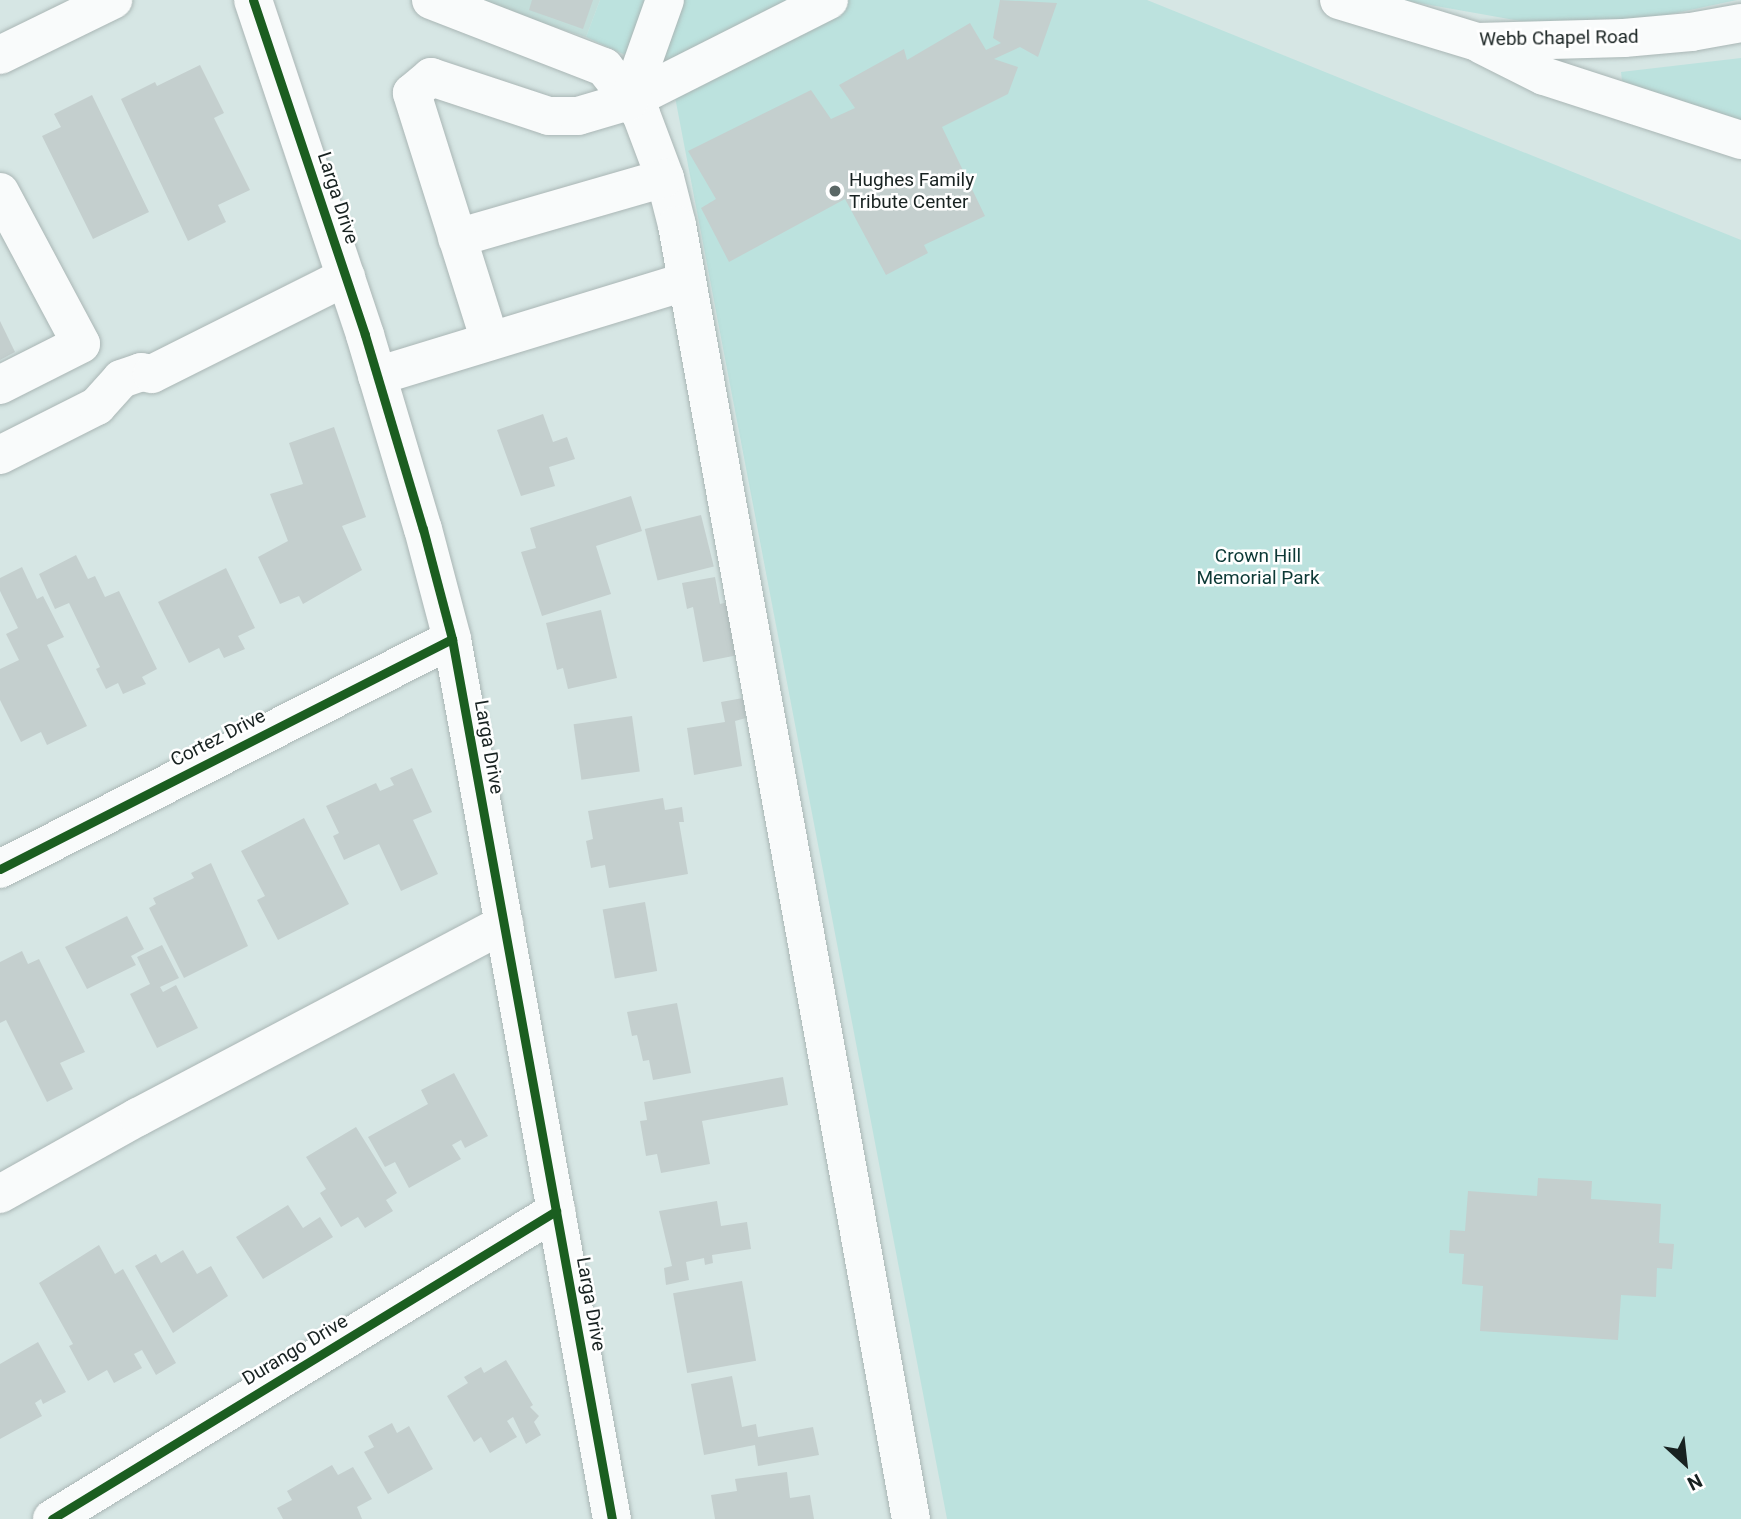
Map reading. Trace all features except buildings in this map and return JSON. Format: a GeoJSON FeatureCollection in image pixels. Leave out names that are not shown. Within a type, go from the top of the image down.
{"type":"FeatureCollection","features":[{"type":"Feature","properties":{"kind":"street"},"geometry":{"type":"LineString","coordinates":[[0,55],[113,0]]}},
{"type":"Feature","properties":{"kind":"street","name":"Larga Drive"},"geometry":{"type":"LineString","coordinates":[[253,0],[377,376],[452,639],[612,1519]]}},
{"type":"Feature","properties":{"kind":"street"},"geometry":{"type":"LineString","coordinates":[[430,0],[604,67],[641,114],[665,178],[687,281],[911,1519]]}},
{"type":"Feature","properties":{"kind":"street"},"geometry":{"type":"LineString","coordinates":[[629,101],[665,0]]}},
{"type":"Feature","properties":{"kind":"street"},"geometry":{"type":"LineString","coordinates":[[489,341],[412,93],[431,77],[549,116],[578,116],[629,101],[829,0]]}},
{"type":"Feature","properties":{"kind":"street","name":"Webb Chapel Road"},"geometry":{"type":"LineString","coordinates":[[1339,0],[1477,42],[1624,38],[1692,32],[1741,23]]}},
{"type":"Feature","properties":{"kind":"street"},"geometry":{"type":"LineString","coordinates":[[1477,42],[1544,76],[1741,140]]}},
{"type":"Feature","properties":{"kind":"street"},"geometry":{"type":"LineString","coordinates":[[457,238],[665,178]]}},
{"type":"Feature","properties":{"kind":"street"},"geometry":{"type":"LineString","coordinates":[[0,192],[81,344],[0,385]]}},
{"type":"Feature","properties":{"kind":"street"},"geometry":{"type":"LineString","coordinates":[[0,455],[97,406],[121,379],[141,372],[152,374],[346,277]]}},
{"type":"Feature","properties":{"kind":"street"},"geometry":{"type":"LineString","coordinates":[[377,376],[687,281]]}},
{"type":"Feature","properties":{"kind":"street","name":"Cortez Drive"},"geometry":{"type":"LineString","coordinates":[[0,869],[452,639]]}},
{"type":"Feature","properties":{"kind":"street"},"geometry":{"type":"LineString","coordinates":[[0,1194],[138,1117],[504,924]]}},
{"type":"Feature","properties":{"kind":"street","name":"Durango Drive"},"geometry":{"type":"LineString","coordinates":[[52,1519],[556,1211]]}},
{"type":"Feature","properties":{"kind":"shaded area"},"geometry":{"type":"Polygon","coordinates":[[[471,0],[600,0],[586,37],[471,0]]]}},
{"type":"Feature","properties":{"kind":"green space","name":"Crown Hill Memorial Park"},"geometry":{"type":"Polygon","coordinates":[[[600,0],[1147,0],[1741,240],[1741,1519],[947,1519],[671,76],[586,37],[600,0]]]}},
{"type":"Feature","properties":{"kind":"green space"},"geometry":{"type":"Polygon","coordinates":[[[1402,0],[1737,0],[1610,27],[1555,27],[1402,0]]]}},
{"type":"Feature","properties":{"kind":"green space"},"geometry":{"type":"Polygon","coordinates":[[[1741,58],[1741,124],[1622,81],[1621,72],[1741,58]]]}},
{"type":"Feature","properties":{"kind":"cycle path"},"geometry":{"type":"LineString","coordinates":[[253,0],[365,335],[423,529],[452,639],[612,1519]]}},
{"type":"Feature","properties":{"kind":"cycle path"},"geometry":{"type":"LineString","coordinates":[[0,869],[452,639]]}},
{"type":"Feature","properties":{"kind":"cycle path"},"geometry":{"type":"LineString","coordinates":[[52,1519],[556,1211]]}},
{"type":"Feature","properties":{"kind":"place","name":"Hughes Family Tribute Center"},"geometry":{"type":"Point","coordinates":[835,191]}}]}
